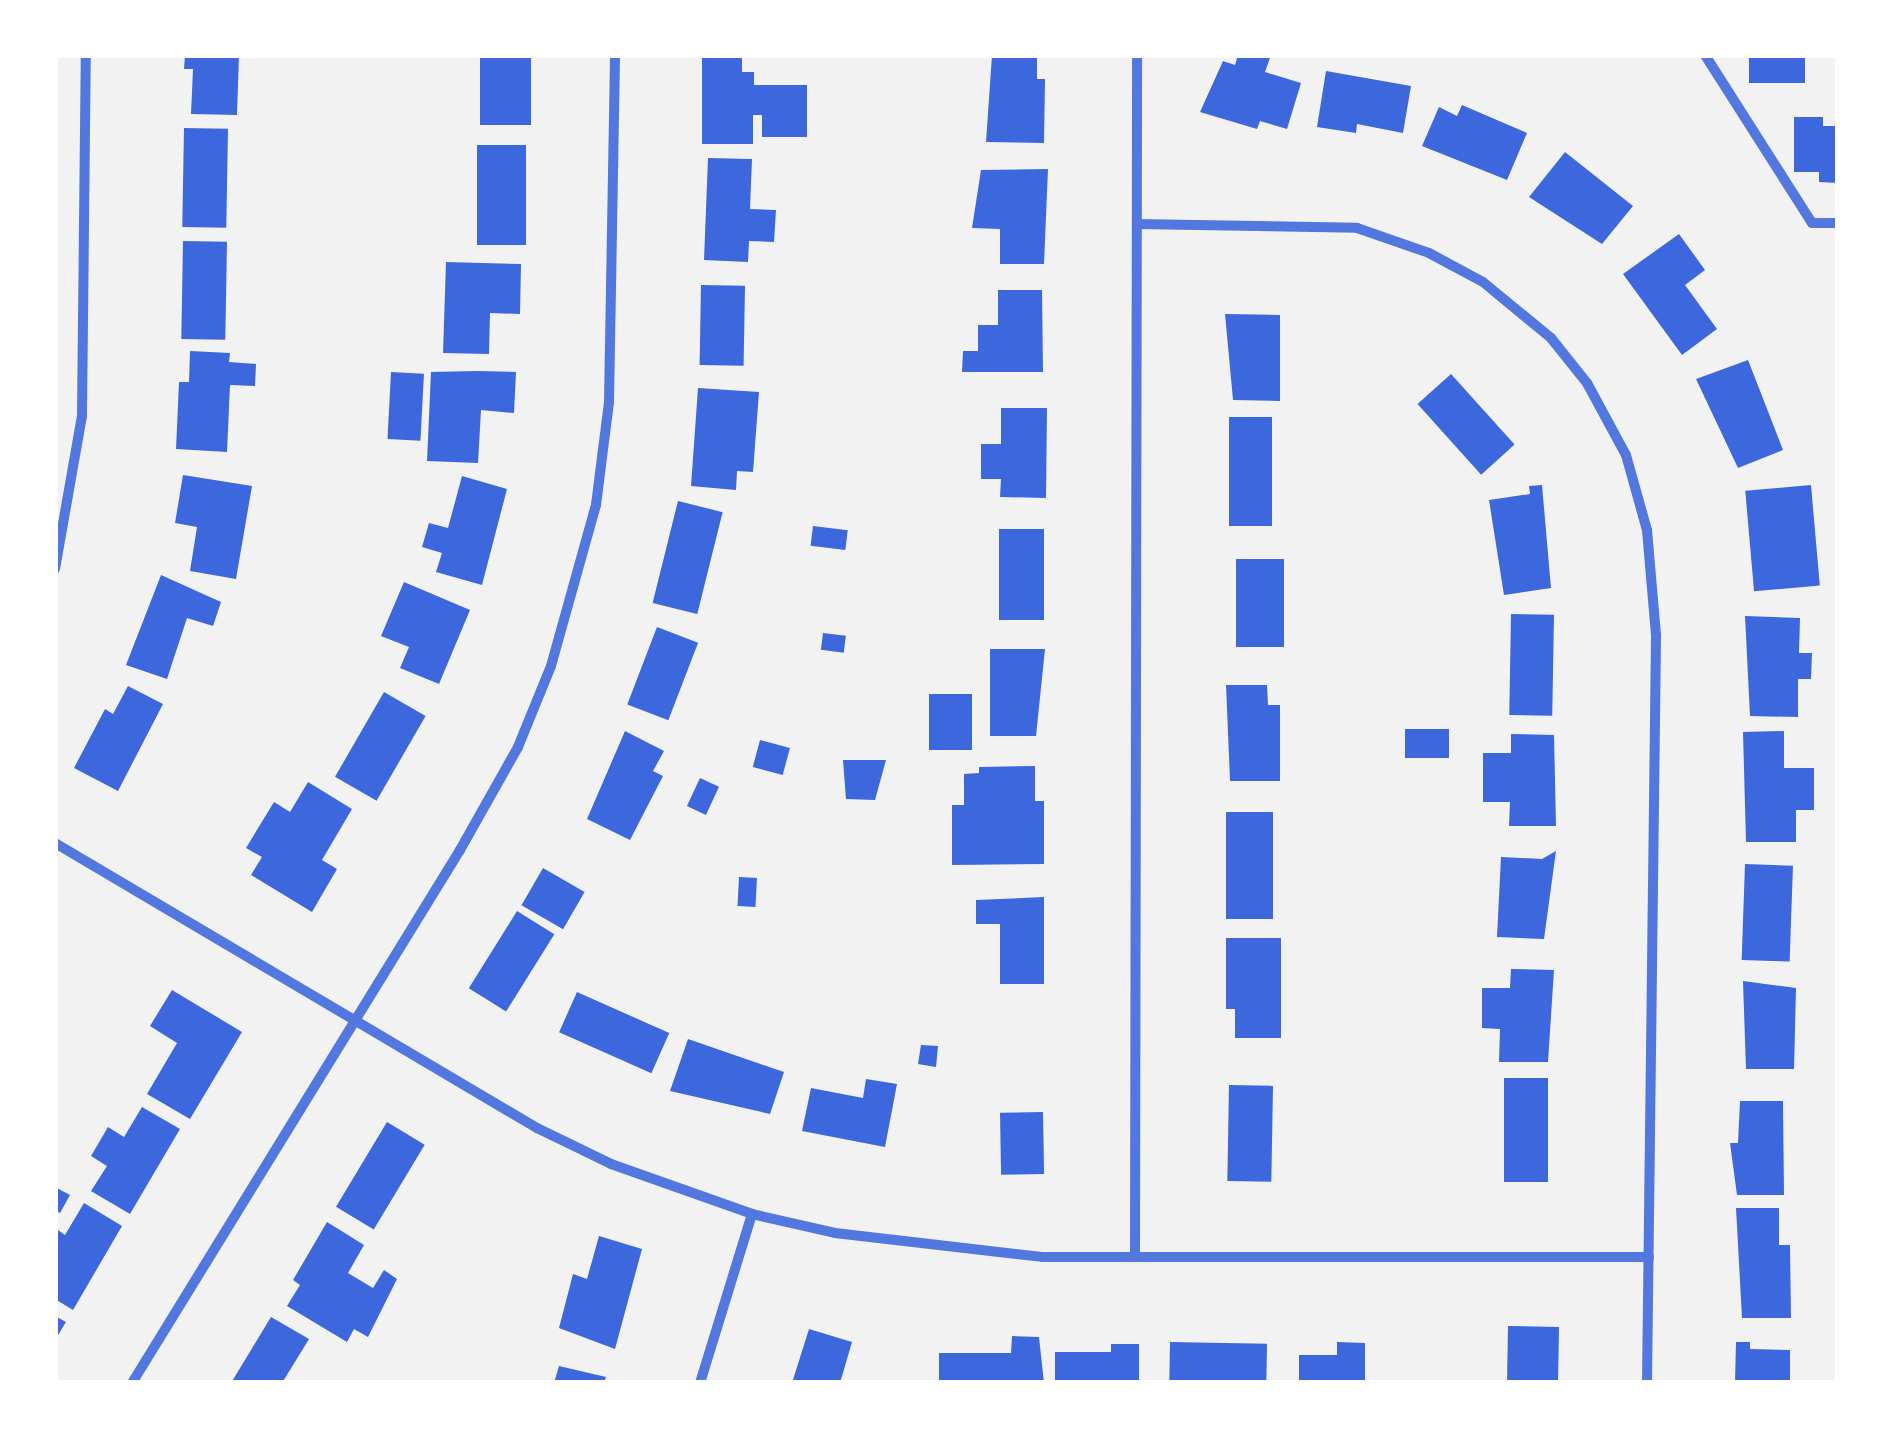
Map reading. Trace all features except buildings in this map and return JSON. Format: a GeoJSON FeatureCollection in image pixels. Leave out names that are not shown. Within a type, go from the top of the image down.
{"type":"FeatureCollection","features":[{"type":"Feature","properties":{"kind":"street"},"geometry":{"type":"LineString","coordinates":[[55,569],[69,521],[82,416],[86,55]]}},
{"type":"Feature","properties":{"kind":"street"},"geometry":{"type":"LineString","coordinates":[[132,1383],[518,747],[578,581],[608,402],[615,55]]}},
{"type":"Feature","properties":{"kind":"street"},"geometry":{"type":"LineString","coordinates":[[1135,1255],[1136,55]]}},
{"type":"Feature","properties":{"kind":"street"},"geometry":{"type":"LineString","coordinates":[[1706,55],[1812,223],[1838,223]]}},
{"type":"Feature","properties":{"kind":"street"},"geometry":{"type":"LineString","coordinates":[[1137,224],[1357,228],[1429,253],[1522,310],[1608,417],[1626,455],[1654,578],[1647,1383]]}},
{"type":"Feature","properties":{"kind":"street"},"geometry":{"type":"LineString","coordinates":[[55,843],[352,1023],[611,1164],[752,1214],[930,1247],[1042,1258],[1648,1257]]}},
{"type":"Feature","properties":{"kind":"street"},"geometry":{"type":"LineString","coordinates":[[700,1383],[752,1214]]}}]}
